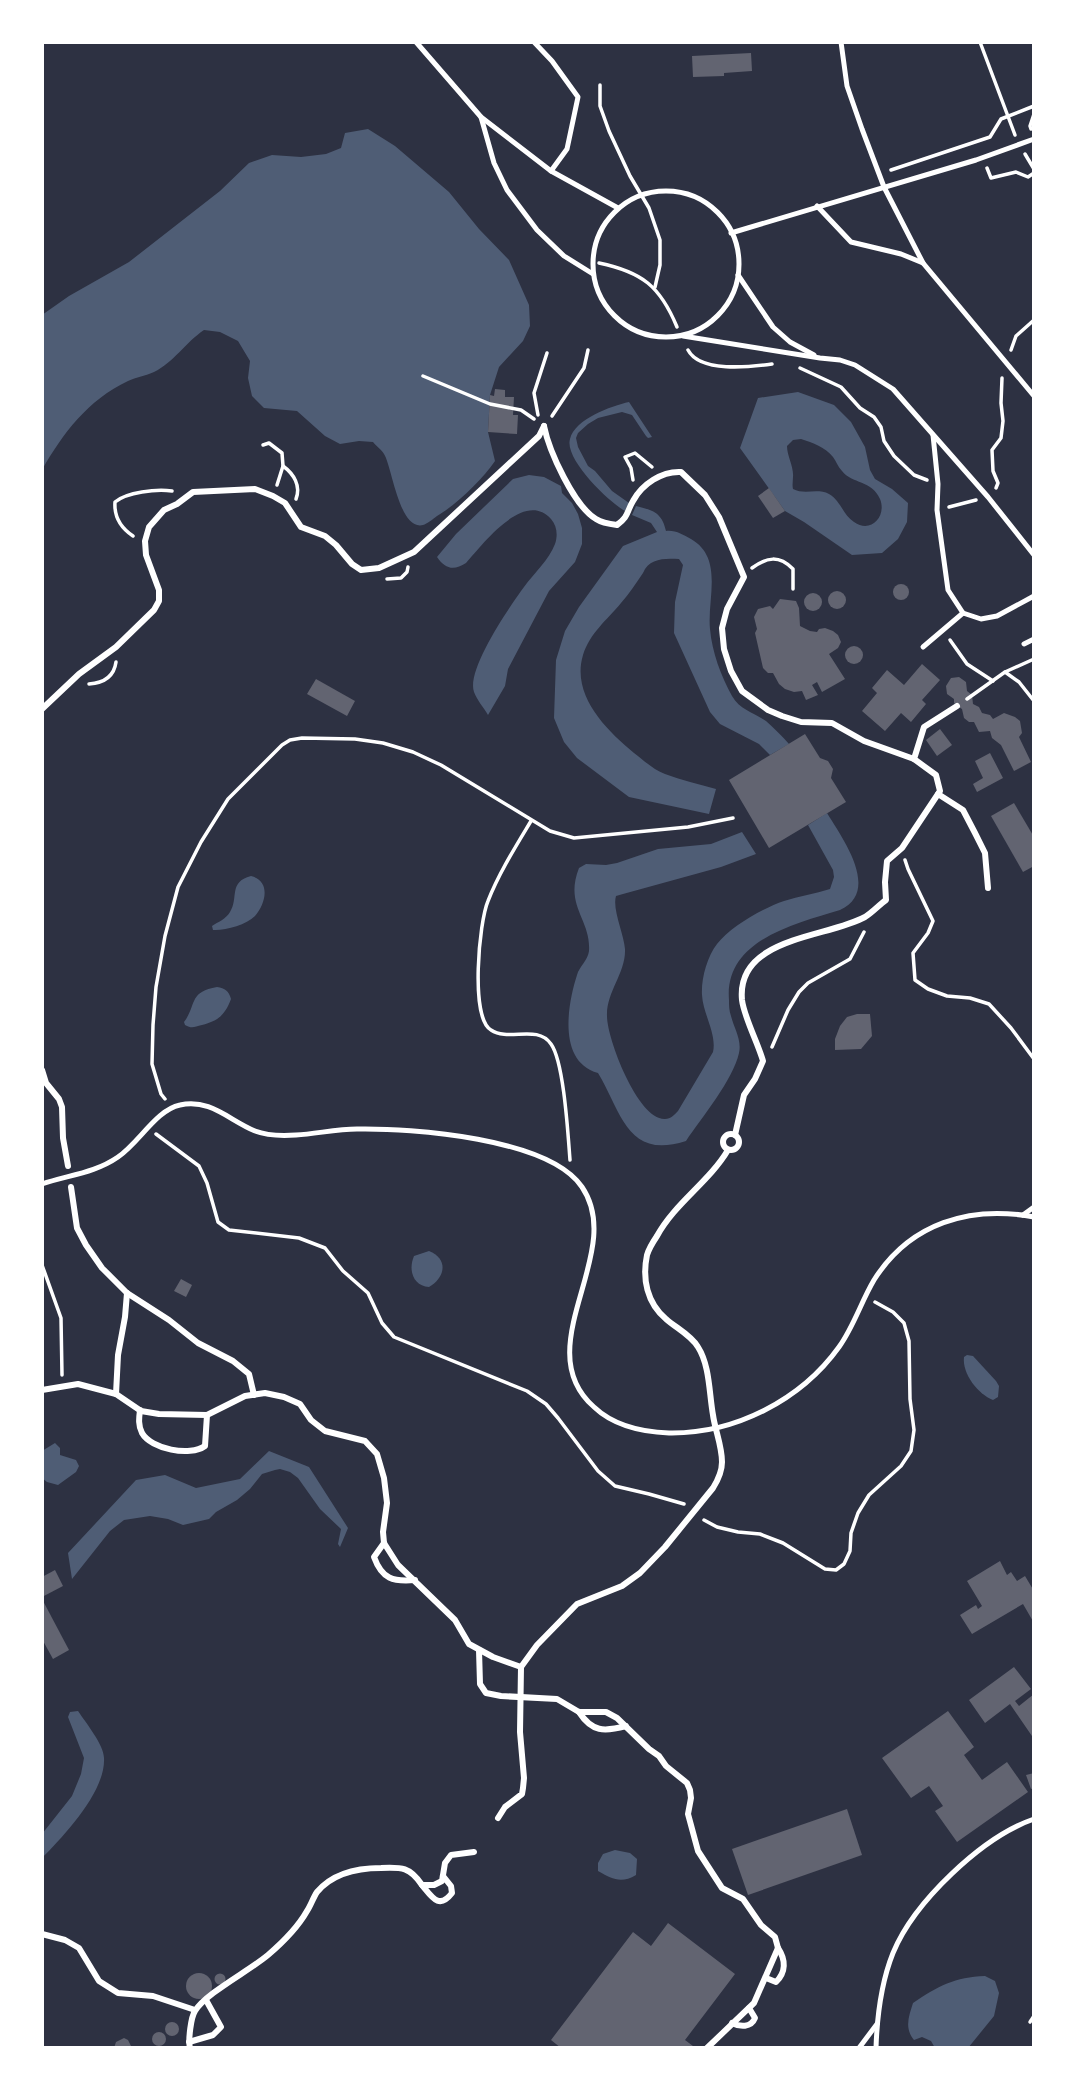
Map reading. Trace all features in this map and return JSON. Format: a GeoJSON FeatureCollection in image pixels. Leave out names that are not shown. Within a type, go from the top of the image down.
{"type":"FeatureCollection","features":[{"type":"Feature","properties":{"kind":"street"},"geometry":{"type":"LineString","coordinates":[[42,709],[79,674],[116,647],[154,610],[159,601],[159,590],[146,555],[145,541],[149,527],[164,510],[193,492],[255,489],[273,496],[290,508],[301,527],[325,536],[337,545],[352,564],[361,570],[379,568],[414,552],[539,436],[544,426]]}},
{"type":"Feature","properties":{"kind":"street"},"geometry":{"type":"LineString","coordinates":[[544,426],[554,459],[579,500],[592,517],[604,523],[617,525],[626,518],[641,489],[672,471],[681,472],[705,495],[719,517],[743,576],[727,609],[722,628],[724,649],[731,671],[742,691],[768,710],[801,722],[832,723],[864,741],[914,759],[936,775],[940,791],[902,848],[887,862],[886,900],[866,916],[843,926],[779,946],[759,958],[747,971],[742,1001],[763,1061],[744,1095],[735,1135]]}},
{"type":"Feature","properties":{"kind":"street"},"geometry":{"type":"LineString","coordinates":[[914,759],[924,727],[957,706]]}},
{"type":"Feature","properties":{"kind":"street"},"geometry":{"type":"LineString","coordinates":[[938,794],[963,810],[985,853],[988,888]]}},
{"type":"Feature","properties":{"kind":"street"},"geometry":{"type":"LineString","coordinates":[[42,1070],[46,1083],[62,1107],[63,1138],[68,1166]]}},
{"type":"Feature","properties":{"kind":"street"},"geometry":{"type":"LineString","coordinates":[[498,1818],[505,1807],[522,1794],[523,1788],[521,1667],[577,1604],[631,1581],[664,1547],[719,1478],[722,1461],[706,1369],[699,1348],[665,1318],[651,1301],[646,1269],[648,1254],[667,1219],[705,1181],[729,1150],[739,1145],[735,1135],[730,1134],[723,1141],[729,1150]]}},
{"type":"Feature","properties":{"kind":"street"},"geometry":{"type":"LineString","coordinates":[[71,1187],[77,1228],[102,1268],[127,1293],[169,1320],[198,1343],[233,1361],[249,1374],[254,1395]]}},
{"type":"Feature","properties":{"kind":"street"},"geometry":{"type":"LineString","coordinates":[[116,1394],[118,1355],[127,1293]]}},
{"type":"Feature","properties":{"kind":"street"},"geometry":{"type":"LineString","coordinates":[[42,1390],[78,1384],[116,1394],[140,1410],[159,1414],[207,1415],[245,1396],[265,1394],[284,1397],[300,1404],[311,1420],[325,1431],[365,1441],[377,1454],[387,1490],[384,1543],[373,1557],[379,1570],[388,1578],[400,1581],[415,1580]]}},
{"type":"Feature","properties":{"kind":"street"},"geometry":{"type":"LineString","coordinates":[[140,1410],[139,1424],[143,1435],[165,1447],[183,1451],[199,1450],[205,1446],[207,1415]]}},
{"type":"Feature","properties":{"kind":"street"},"geometry":{"type":"LineString","coordinates":[[384,1543],[398,1564],[455,1620],[470,1644],[521,1667]]}},
{"type":"Feature","properties":{"kind":"street"},"geometry":{"type":"LineString","coordinates":[[479,1650],[480,1684],[486,1693],[557,1699],[579,1712],[587,1724],[602,1730],[626,1726]]}},
{"type":"Feature","properties":{"kind":"street"},"geometry":{"type":"LineString","coordinates":[[579,1712],[606,1712],[617,1718],[687,1783],[691,1798],[688,1814],[698,1851],[722,1888],[743,1899],[761,1925],[775,1937],[783,1959],[782,1973],[776,1982],[766,1978]]}},
{"type":"Feature","properties":{"kind":"street"},"geometry":{"type":"LineString","coordinates":[[422,1885],[434,1885],[442,1881],[444,1863],[451,1855],[474,1852]]}},
{"type":"Feature","properties":{"kind":"street"},"geometry":{"type":"LineString","coordinates":[[189,2045],[195,2010],[270,1953],[307,1912],[318,1891],[335,1878],[359,1869],[407,1869],[417,1877],[433,1899],[439,1901],[447,1899],[452,1893],[451,1886],[443,1876]]}},
{"type":"Feature","properties":{"kind":"street"},"geometry":{"type":"LineString","coordinates":[[42,1934],[65,1940],[79,1948],[99,1981],[118,1993],[153,1996],[195,2010]]}},
{"type":"Feature","properties":{"kind":"street"},"geometry":{"type":"LineString","coordinates":[[708,2048],[754,2003],[778,1948]]}},
{"type":"Feature","properties":{"kind":"street"},"geometry":{"type":"LineString","coordinates":[[189,2045],[213,2035],[221,2027],[206,2000]]}},
{"type":"Feature","properties":{"kind":"street"},"geometry":{"type":"LineString","coordinates":[[732,2023],[742,2026],[753,2022],[755,2018],[749,2008]]}},
{"type":"Feature","properties":{"kind":"lane"},"geometry":{"type":"LineString","coordinates":[[416,42],[481,117],[551,171],[618,208]]}},
{"type":"Feature","properties":{"kind":"lane"},"geometry":{"type":"LineString","coordinates":[[534,42],[552,61],[578,97],[567,149],[551,171]]}},
{"type":"Feature","properties":{"kind":"lane"},"geometry":{"type":"LineString","coordinates":[[841,42],[847,86],[879,174],[923,263],[1034,396]]}},
{"type":"Feature","properties":{"kind":"lane"},"geometry":{"type":"LineString","coordinates":[[481,117],[495,163],[507,190],[537,230],[564,256],[593,274]]}},
{"type":"Feature","properties":{"kind":"lane"},"geometry":{"type":"LineString","coordinates":[[732,233],[983,158],[1034,139]]}},
{"type":"Feature","properties":{"kind":"lane"},"geometry":{"type":"LineString","coordinates":[[680,335],[694,331],[719,314],[734,289],[738,275],[737,253],[732,233],[709,205],[676,192],[658,192],[640,196],[618,208],[608,219],[594,247],[593,274],[599,294],[615,317],[630,328],[654,335],[680,335],[840,360],[871,374],[893,389],[988,497],[1034,555]]}},
{"type":"Feature","properties":{"kind":"lane"},"geometry":{"type":"LineString","coordinates":[[817,206],[851,242],[901,254],[923,263]]}},
{"type":"Feature","properties":{"kind":"lane"},"geometry":{"type":"LineString","coordinates":[[738,275],[773,327],[790,342],[820,358]]}},
{"type":"Feature","properties":{"kind":"lane"},"geometry":{"type":"LineString","coordinates":[[933,435],[938,484],[937,510],[948,590],[963,613],[981,620],[997,616],[1034,596]]}},
{"type":"Feature","properties":{"kind":"lane"},"geometry":{"type":"LineString","coordinates":[[923,647],[963,613]]}},
{"type":"Feature","properties":{"kind":"lane"},"geometry":{"type":"LineString","coordinates":[[1024,644],[1034,639]]}},
{"type":"Feature","properties":{"kind":"lane"},"geometry":{"type":"LineString","coordinates":[[42,1184],[100,1168],[120,1156],[162,1114],[181,1104],[202,1104],[253,1130],[277,1135],[356,1129],[411,1131],[460,1137],[529,1153],[572,1176],[580,1184],[591,1207],[592,1248],[571,1335],[571,1364],[576,1382],[588,1402],[603,1416],[623,1425],[656,1432],[685,1432],[723,1425],[754,1414],[802,1388],[838,1348],[873,1282],[904,1244],[927,1229],[948,1220],[989,1213],[1034,1217]]}},
{"type":"Feature","properties":{"kind":"lane"},"geometry":{"type":"LineString","coordinates":[[1023,1215],[1034,1207]]}},
{"type":"Feature","properties":{"kind":"lane"},"geometry":{"type":"LineString","coordinates":[[876,2048],[877,2024],[893,1952],[928,1898],[980,1850],[1016,1825],[1034,1819]]}},
{"type":"Feature","properties":{"kind":"lane"},"geometry":{"type":"LineString","coordinates":[[859,2048],[877,2024]]}},
{"type":"Feature","properties":{"kind":"path"},"geometry":{"type":"LineString","coordinates":[[978,141],[991,178],[1016,172],[1028,177],[1034,171],[1019,145],[980,42]]}},
{"type":"Feature","properties":{"kind":"path"},"geometry":{"type":"LineString","coordinates":[[600,85],[600,106],[609,131],[640,196],[649,208],[660,240],[660,265],[655,287]]}},
{"type":"Feature","properties":{"kind":"path"},"geometry":{"type":"LineString","coordinates":[[879,174],[990,137],[1001,119],[1034,106]]}},
{"type":"Feature","properties":{"kind":"path"},"geometry":{"type":"LineString","coordinates":[[593,261],[616,266],[655,287],[669,308],[691,356],[708,365],[745,367],[781,363]]}},
{"type":"Feature","properties":{"kind":"path"},"geometry":{"type":"LineString","coordinates":[[937,510],[995,493],[998,484],[993,471],[992,450],[1001,438],[1002,377],[1016,336],[1034,320]]}},
{"type":"Feature","properties":{"kind":"path"},"geometry":{"type":"LineString","coordinates":[[544,426],[584,368],[588,350]]}},
{"type":"Feature","properties":{"kind":"path"},"geometry":{"type":"LineString","coordinates":[[544,426],[536,412],[534,393],[547,353]]}},
{"type":"Feature","properties":{"kind":"path"},"geometry":{"type":"LineString","coordinates":[[789,364],[841,387],[860,408],[874,417],[881,427],[884,441],[904,468],[938,484]]}},
{"type":"Feature","properties":{"kind":"path"},"geometry":{"type":"LineString","coordinates":[[423,376],[490,404],[521,410],[544,426]]}},
{"type":"Feature","properties":{"kind":"path"},"geometry":{"type":"LineString","coordinates":[[263,445],[269,443],[282,453],[283,466],[273,496]]}},
{"type":"Feature","properties":{"kind":"path"},"geometry":{"type":"LineString","coordinates":[[641,489],[633,481],[631,468],[625,457],[635,453],[657,468],[662,475]]}},
{"type":"Feature","properties":{"kind":"path"},"geometry":{"type":"LineString","coordinates":[[283,466],[291,472],[299,490],[298,498],[290,508]]}},
{"type":"Feature","properties":{"kind":"path"},"geometry":{"type":"LineString","coordinates":[[145,541],[130,534],[117,520],[115,502],[121,497],[158,490],[193,492]]}},
{"type":"Feature","properties":{"kind":"path"},"geometry":{"type":"LineString","coordinates":[[743,576],[756,565],[774,558],[785,561],[793,569],[793,589]]}},
{"type":"Feature","properties":{"kind":"path"},"geometry":{"type":"LineString","coordinates":[[946,628],[949,639],[967,664],[993,681]]}},
{"type":"Feature","properties":{"kind":"path"},"geometry":{"type":"LineString","coordinates":[[974,695],[1005,673],[1034,659]]}},
{"type":"Feature","properties":{"kind":"path"},"geometry":{"type":"LineString","coordinates":[[1005,673],[1019,682],[1034,701]]}},
{"type":"Feature","properties":{"kind":"path"},"geometry":{"type":"LineString","coordinates":[[172,1108],[161,1094],[152,1064],[153,1026],[156,987],[165,936],[178,887],[201,842],[228,799],[290,740],[355,739],[383,743],[413,752],[441,765],[531,821],[550,831],[574,838],[688,827],[733,818]]}},
{"type":"Feature","properties":{"kind":"path"},"geometry":{"type":"LineString","coordinates":[[531,821],[487,903],[481,925],[479,1003],[481,1016],[490,1030],[499,1034],[537,1034],[552,1045],[561,1075],[572,1176]]}},
{"type":"Feature","properties":{"kind":"path"},"geometry":{"type":"LineString","coordinates":[[902,848],[908,869],[933,921],[928,933],[913,953],[915,980],[928,989],[947,996],[970,998],[989,1004],[1034,1059]]}},
{"type":"Feature","properties":{"kind":"path"},"geometry":{"type":"LineString","coordinates":[[763,1061],[768,1058],[788,1010],[799,992],[808,983],[849,959],[876,908]]}},
{"type":"Feature","properties":{"kind":"path"},"geometry":{"type":"LineString","coordinates":[[42,1265],[61,1318],[63,1386]]}},
{"type":"Feature","properties":{"kind":"path"},"geometry":{"type":"LineString","coordinates":[[1030,2022],[1034,2016]]}},
{"type":"Feature","properties":{"kind":"water"},"geometry":{"type":"Polygon","coordinates":[[[368,129],[395,146],[449,192],[509,260],[529,305],[530,326],[523,341],[499,367],[490,395],[488,432],[495,461],[476,484],[428,523],[415,524],[402,508],[384,454],[373,442],[340,444],[325,436],[297,411],[264,408],[252,396],[248,378],[250,361],[238,341],[220,332],[204,330],[161,368],[114,389],[89,408],[68,431],[42,470],[42,315],[69,296],[129,262],[220,191],[249,163],[272,155],[301,157],[326,154],[341,148],[345,133],[368,129]]]}},
{"type":"Feature","properties":{"kind":"water"},"geometry":{"type":"Polygon","coordinates":[[[798,392],[834,405],[851,422],[865,447],[875,479],[908,503],[907,522],[898,539],[882,553],[852,555],[785,511],[740,448],[758,398],[798,392]],[[801,439],[793,440],[787,446],[793,473],[793,489],[829,494],[850,519],[860,525],[866,526],[876,521],[882,505],[872,488],[846,475],[826,451],[801,439]]]}},
{"type":"Feature","properties":{"kind":"water"},"geometry":{"type":"Polygon","coordinates":[[[629,402],[652,437],[646,436],[632,415],[622,412],[598,418],[578,433],[576,438],[588,466],[612,491],[629,503],[625,511],[589,479],[574,457],[570,439],[573,432],[586,420],[604,410],[629,402]]]}},
{"type":"Feature","properties":{"kind":"water"},"geometry":{"type":"Polygon","coordinates":[[[529,475],[544,477],[561,486],[562,493],[578,514],[582,528],[582,544],[575,562],[549,591],[508,669],[505,686],[488,715],[474,692],[476,669],[500,623],[552,550],[556,528],[551,519],[540,512],[529,511],[504,523],[462,566],[450,568],[437,557],[456,534],[513,479],[529,475]]]}},
{"type":"Feature","properties":{"kind":"water"},"geometry":{"type":"Polygon","coordinates":[[[636,506],[656,513],[666,531],[676,532],[701,547],[711,568],[711,638],[724,680],[739,705],[766,721],[789,744],[770,755],[759,744],[720,724],[710,712],[674,633],[675,602],[683,565],[679,559],[663,559],[649,564],[627,596],[590,640],[583,655],[582,684],[586,698],[602,722],[645,762],[665,774],[716,789],[709,814],[629,797],[577,758],[564,742],[554,718],[556,660],[565,631],[623,546],[657,532],[651,523],[632,515],[636,506]]]}},
{"type":"Feature","properties":{"kind":"water"},"geometry":{"type":"Polygon","coordinates":[[[827,813],[855,864],[858,890],[852,901],[840,910],[784,929],[750,949],[738,963],[730,979],[729,1010],[740,1048],[736,1064],[724,1086],[686,1141],[666,1145],[651,1144],[639,1138],[621,1117],[598,1073],[585,1067],[576,1057],[571,1045],[570,1002],[578,972],[589,951],[589,940],[576,903],[575,881],[579,868],[586,864],[617,863],[658,849],[711,844],[742,832],[756,854],[721,867],[616,896],[625,949],[608,1007],[608,1027],[618,1059],[635,1093],[655,1116],[667,1119],[678,1111],[713,1052],[713,1038],[702,989],[713,949],[738,925],[766,908],[830,889],[833,870],[808,825],[827,813]]]}},
{"type":"Feature","properties":{"kind":"water"},"geometry":{"type":"Polygon","coordinates":[[[251,876],[264,887],[264,899],[259,911],[241,925],[213,930],[212,926],[224,918],[233,907],[239,882],[251,876]]]}},
{"type":"Feature","properties":{"kind":"water"},"geometry":{"type":"Polygon","coordinates":[[[217,987],[226,990],[231,999],[223,1013],[208,1023],[193,1027],[185,1025],[197,996],[217,987]]]}},
{"type":"Feature","properties":{"kind":"water"},"geometry":{"type":"Polygon","coordinates":[[[429,1251],[440,1259],[442,1269],[439,1279],[429,1287],[419,1284],[413,1276],[412,1267],[414,1256],[429,1251]]]}},
{"type":"Feature","properties":{"kind":"water"},"geometry":{"type":"Polygon","coordinates":[[[973,1356],[996,1381],[999,1386],[998,1397],[993,1400],[987,1397],[972,1383],[964,1363],[964,1357],[973,1356]]]}},
{"type":"Feature","properties":{"kind":"water"},"geometry":{"type":"Polygon","coordinates":[[[55,1443],[60,1448],[60,1455],[76,1460],[79,1466],[76,1472],[58,1485],[42,1478],[42,1451],[55,1443]]]}},
{"type":"Feature","properties":{"kind":"water"},"geometry":{"type":"Polygon","coordinates":[[[269,1451],[309,1467],[348,1528],[340,1547],[338,1544],[341,1529],[320,1509],[298,1478],[280,1469],[262,1474],[250,1489],[209,1519],[183,1525],[150,1516],[124,1520],[110,1531],[72,1579],[68,1553],[136,1480],[165,1475],[196,1488],[240,1479],[269,1451]]]}},
{"type":"Feature","properties":{"kind":"water"},"geometry":{"type":"Polygon","coordinates":[[[78,1711],[101,1747],[103,1771],[82,1812],[42,1858],[42,1834],[72,1796],[81,1774],[84,1758],[68,1717],[70,1712],[78,1711]]]}},
{"type":"Feature","properties":{"kind":"water"},"geometry":{"type":"Polygon","coordinates":[[[615,1850],[630,1853],[637,1859],[636,1875],[617,1879],[598,1871],[598,1863],[603,1854],[615,1850]]]}},
{"type":"Feature","properties":{"kind":"water"},"geometry":{"type":"Polygon","coordinates":[[[985,1976],[995,1981],[999,1993],[994,2016],[968,2048],[935,2048],[931,2041],[922,2037],[914,2040],[908,2026],[913,2003],[947,1983],[985,1976]]]}},
{"type":"Feature","properties":{"kind":"building"},"geometry":{"type":"Polygon","coordinates":[[[751,53],[752,71],[724,73],[724,76],[693,77],[692,56],[751,53]]]}},
{"type":"Feature","properties":{"kind":"building"},"geometry":{"type":"Polygon","coordinates":[[[495,389],[505,390],[505,397],[514,397],[513,415],[518,415],[517,434],[488,432],[490,395],[494,396],[495,389]]]}},
{"type":"Feature","properties":{"kind":"building"},"geometry":{"type":"Polygon","coordinates":[[[769,488],[785,511],[773,518],[758,496],[769,488]]]}},
{"type":"Feature","properties":{"kind":"building"},"geometry":{"type":"Polygon","coordinates":[[[901,584],[909,592],[901,600],[893,592],[901,584]]]}},
{"type":"Feature","properties":{"kind":"building"},"geometry":{"type":"Polygon","coordinates":[[[833,591],[841,591],[846,600],[844,607],[833,609],[828,604],[828,596],[833,591]]]}},
{"type":"Feature","properties":{"kind":"building"},"geometry":{"type":"Polygon","coordinates":[[[813,593],[819,596],[822,602],[819,608],[813,611],[807,608],[804,602],[807,596],[813,593]]]}},
{"type":"Feature","properties":{"kind":"building"},"geometry":{"type":"Polygon","coordinates":[[[780,599],[796,601],[800,626],[810,631],[817,632],[825,628],[833,631],[841,642],[838,648],[829,654],[845,679],[822,692],[817,682],[812,685],[818,695],[806,700],[802,691],[785,689],[773,673],[768,673],[763,668],[754,617],[758,609],[770,606],[773,609],[780,599]]]}},
{"type":"Feature","properties":{"kind":"building"},"geometry":{"type":"Polygon","coordinates":[[[854,646],[860,649],[863,655],[860,661],[854,664],[848,661],[845,655],[848,649],[854,646]]]}},
{"type":"Feature","properties":{"kind":"building"},"geometry":{"type":"Polygon","coordinates":[[[922,664],[940,680],[922,700],[926,704],[911,722],[901,713],[885,731],[862,711],[877,693],[872,688],[887,670],[904,685],[922,664]]]}},
{"type":"Feature","properties":{"kind":"building"},"geometry":{"type":"Polygon","coordinates":[[[959,677],[966,682],[973,704],[979,707],[982,713],[993,719],[1004,713],[1020,721],[1022,733],[1019,737],[1031,762],[1014,771],[1001,745],[992,738],[990,731],[979,732],[974,722],[964,718],[962,709],[947,694],[946,686],[951,678],[959,677]]]}},
{"type":"Feature","properties":{"kind":"building"},"geometry":{"type":"Polygon","coordinates":[[[316,679],[355,701],[347,716],[307,694],[316,679]]]}},
{"type":"Feature","properties":{"kind":"building"},"geometry":{"type":"Polygon","coordinates":[[[940,729],[952,745],[937,756],[926,740],[940,729]]]}},
{"type":"Feature","properties":{"kind":"building"},"geometry":{"type":"Polygon","coordinates":[[[805,734],[820,758],[828,761],[833,769],[831,778],[846,802],[769,848],[729,780],[805,734]]]}},
{"type":"Feature","properties":{"kind":"building"},"geometry":{"type":"Polygon","coordinates":[[[990,753],[1003,778],[977,792],[973,784],[983,778],[975,761],[990,753]]]}},
{"type":"Feature","properties":{"kind":"building"},"geometry":{"type":"Polygon","coordinates":[[[1014,803],[1034,837],[1034,866],[1023,872],[991,816],[1014,803]]]}},
{"type":"Feature","properties":{"kind":"building"},"geometry":{"type":"Polygon","coordinates":[[[870,1014],[872,1036],[861,1049],[835,1050],[835,1039],[840,1026],[847,1017],[870,1014]]]}},
{"type":"Feature","properties":{"kind":"building"},"geometry":{"type":"Polygon","coordinates":[[[181,1279],[192,1285],[186,1297],[174,1291],[181,1279]]]}},
{"type":"Feature","properties":{"kind":"building"},"geometry":{"type":"Polygon","coordinates":[[[1000,1561],[1007,1575],[1011,1572],[1017,1581],[1025,1576],[1034,1591],[1034,1623],[1023,1604],[972,1634],[960,1615],[976,1605],[978,1609],[982,1606],[967,1581],[1000,1561]]]}},
{"type":"Feature","properties":{"kind":"building"},"geometry":{"type":"Polygon","coordinates":[[[55,1570],[63,1586],[42,1597],[42,1577],[55,1570]]]}},
{"type":"Feature","properties":{"kind":"building"},"geometry":{"type":"Polygon","coordinates":[[[42,1599],[69,1650],[53,1659],[42,1639],[42,1599]]]}},
{"type":"Feature","properties":{"kind":"building"},"geometry":{"type":"Polygon","coordinates":[[[1014,1667],[1031,1689],[1015,1701],[1019,1706],[1034,1694],[1034,1739],[1010,1704],[985,1723],[969,1700],[1014,1667]]]}},
{"type":"Feature","properties":{"kind":"building"},"geometry":{"type":"Polygon","coordinates":[[[948,1711],[974,1747],[964,1755],[982,1780],[1007,1762],[1028,1792],[957,1842],[935,1811],[943,1806],[929,1786],[911,1798],[882,1758],[948,1711]]]}},
{"type":"Feature","properties":{"kind":"building"},"geometry":{"type":"Polygon","coordinates":[[[1034,1773],[1034,1788],[1031,1789],[1026,1775],[1034,1773]]]}},
{"type":"Feature","properties":{"kind":"building"},"geometry":{"type":"Polygon","coordinates":[[[847,1809],[862,1855],[748,1895],[732,1849],[847,1809]]]}},
{"type":"Feature","properties":{"kind":"building"},"geometry":{"type":"Polygon","coordinates":[[[668,1923],[735,1974],[685,2040],[693,2046],[691,2048],[561,2048],[551,2040],[633,1932],[651,1946],[668,1923]]]}},
{"type":"Feature","properties":{"kind":"building"},"geometry":{"type":"Polygon","coordinates":[[[199,1973],[208,1977],[212,1986],[208,1995],[199,1999],[190,1995],[186,1986],[190,1977],[199,1973]]]}},
{"type":"Feature","properties":{"kind":"building"},"geometry":{"type":"Polygon","coordinates":[[[220,1974],[224,1975],[224,1983],[220,1984],[216,1983],[215,1979],[216,1975],[220,1974]]]}},
{"type":"Feature","properties":{"kind":"building"},"geometry":{"type":"Polygon","coordinates":[[[169,2022],[175,2022],[179,2029],[175,2036],[169,2036],[165,2032],[165,2026],[169,2022]]]}},
{"type":"Feature","properties":{"kind":"building"},"geometry":{"type":"Polygon","coordinates":[[[156,2032],[162,2032],[166,2039],[162,2046],[156,2046],[152,2042],[152,2036],[156,2032]]]}},
{"type":"Feature","properties":{"kind":"building"},"geometry":{"type":"Polygon","coordinates":[[[124,2038],[132,2048],[114,2048],[116,2042],[124,2038]]]}}]}
